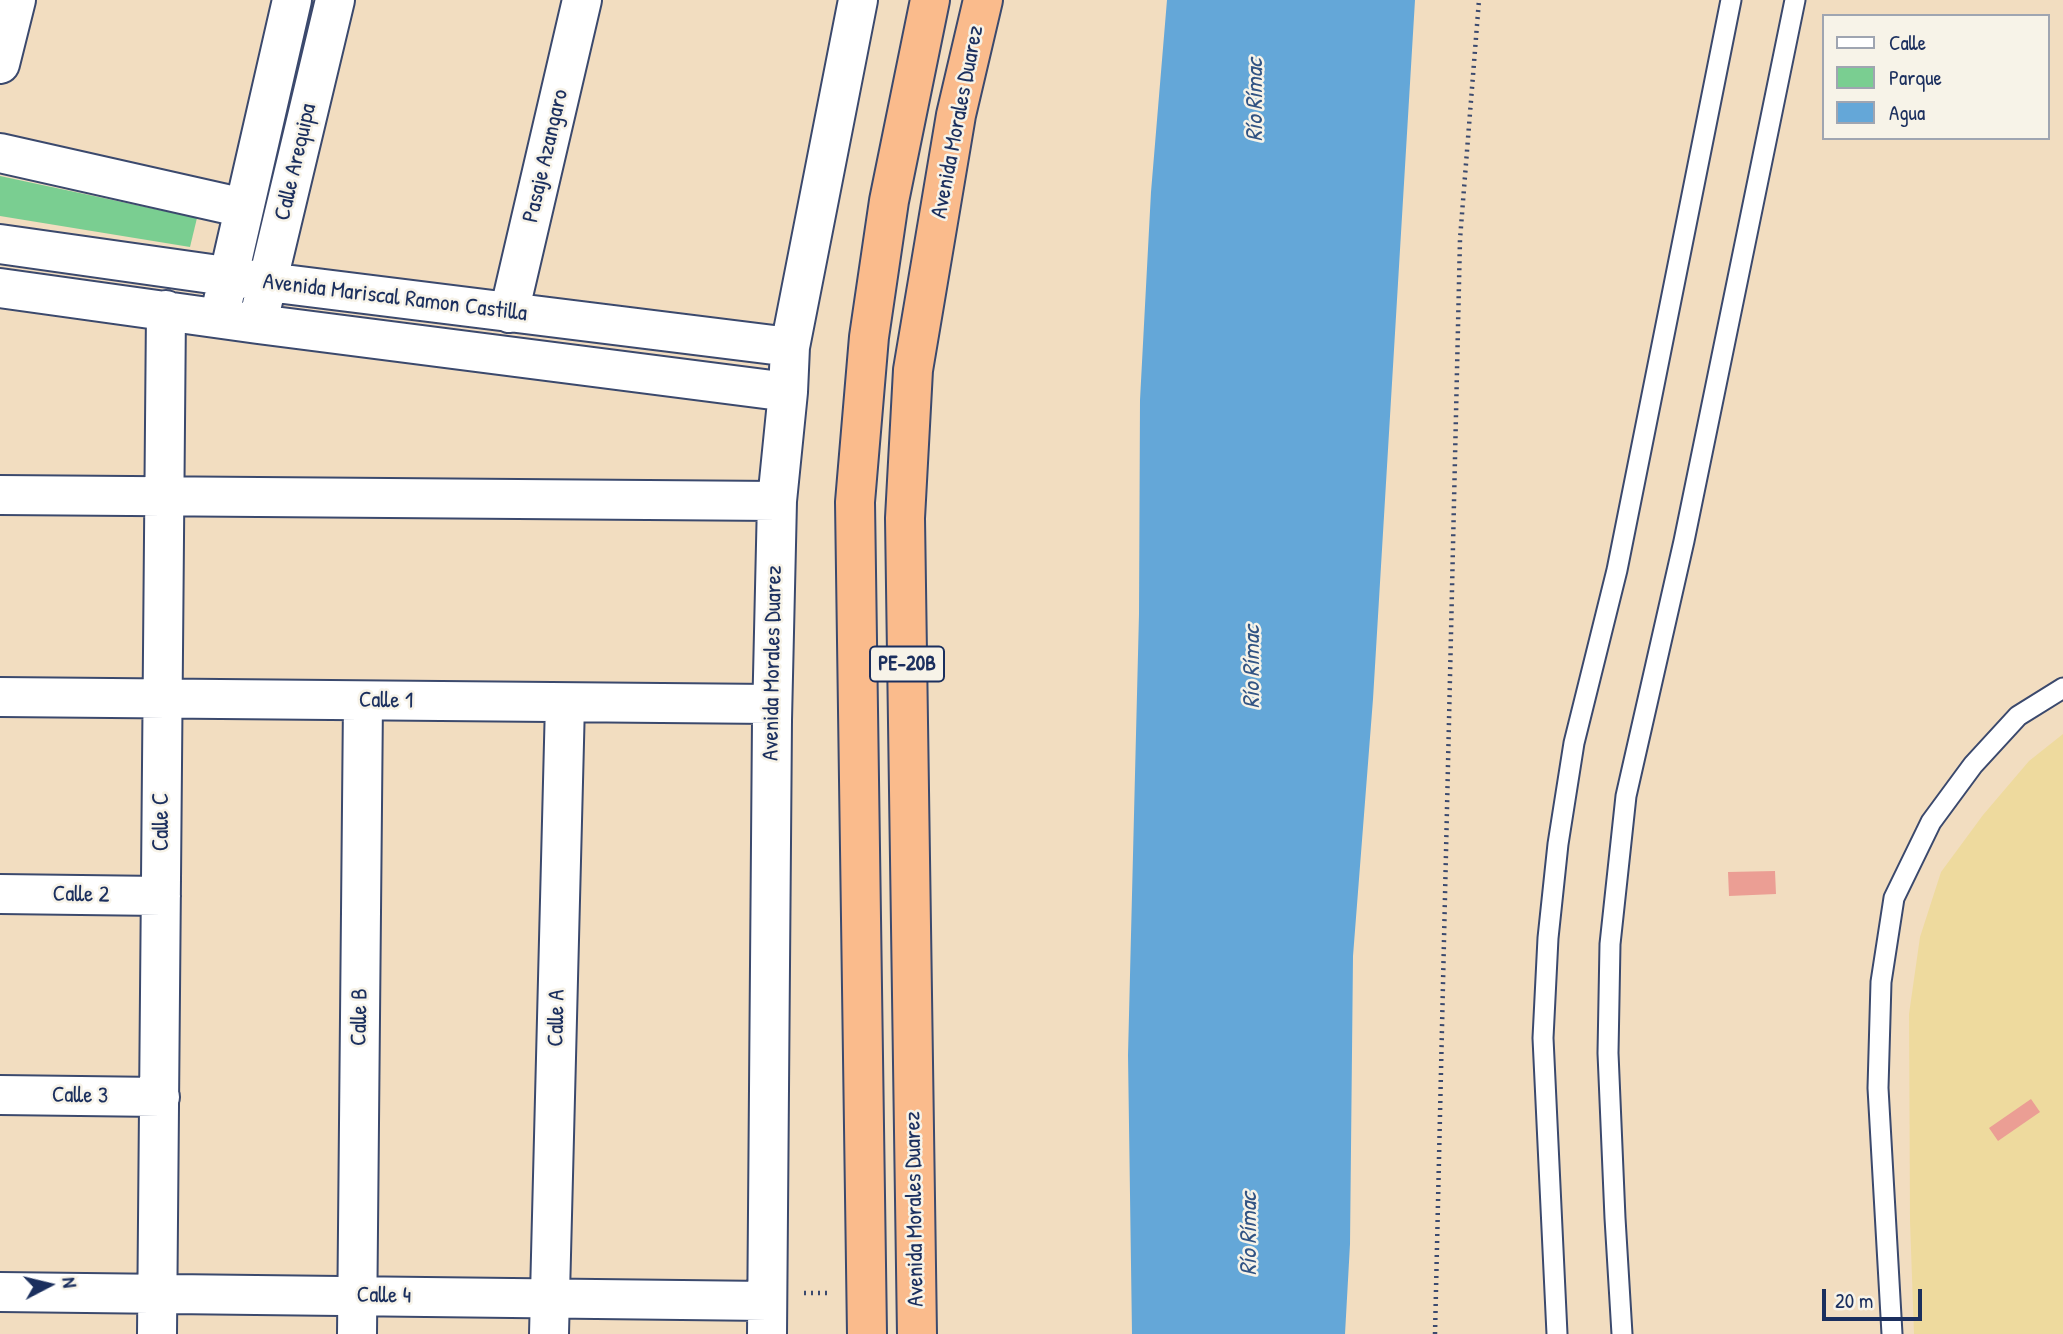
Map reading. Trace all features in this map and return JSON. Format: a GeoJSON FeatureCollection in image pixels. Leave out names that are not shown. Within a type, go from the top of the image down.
{"type":"FeatureCollection","features":[{"type":"Feature","properties":{"kind":"highway","name":"PE-20B"},"geometry":{"type":"LineString","coordinates":[[867,1334],[855,502],[869,337],[889,201],[930,0]]}},
{"type":"Feature","properties":{"kind":"highway","name":"Avenida Morales Duarez"},"geometry":{"type":"LineString","coordinates":[[917,1334],[905,518],[913,370],[956,115],[983,0]]}},
{"type":"Feature","properties":{"kind":"street"},"geometry":{"type":"LineString","coordinates":[[0,64],[16,0]]}},
{"type":"Feature","properties":{"kind":"street","name":"Calle Arequipa"},"geometry":{"type":"LineString","coordinates":[[219,317],[292,0]]}},
{"type":"Feature","properties":{"kind":"street","name":"Calle Arequipa"},"geometry":{"type":"LineString","coordinates":[[258,324],[335,0]]}},
{"type":"Feature","properties":{"kind":"street","name":"Pasaje Azangaro"},"geometry":{"type":"LineString","coordinates":[[509,313],[582,0]]}},
{"type":"Feature","properties":{"kind":"street","name":"Avenida Morales Duarez"},"geometry":{"type":"LineString","coordinates":[[767,1309],[772,704],[777,501],[789,392],[790,347],[858,0]]}},
{"type":"Feature","properties":{"kind":"street"},"geometry":{"type":"LineString","coordinates":[[0,153],[244,208]]}},
{"type":"Feature","properties":{"kind":"street","name":"Avenida Mariscal Ramon Castilla"},"geometry":{"type":"LineString","coordinates":[[0,244],[268,282],[790,347]]}},
{"type":"Feature","properties":{"kind":"street","name":"Avenida Mariscal Ramon Castilla"},"geometry":{"type":"LineString","coordinates":[[0,288],[789,392]]}},
{"type":"Feature","properties":{"kind":"street","name":"Calle C"},"geometry":{"type":"LineString","coordinates":[[157,1334],[166,310]]}},
{"type":"Feature","properties":{"kind":"street"},"geometry":{"type":"LineString","coordinates":[[0,495],[777,501]]}},
{"type":"Feature","properties":{"kind":"street","name":"Calle 1"},"geometry":{"type":"LineString","coordinates":[[0,697],[772,704]]}},
{"type":"Feature","properties":{"kind":"street","name":"Calle B"},"geometry":{"type":"LineString","coordinates":[[356,1334],[363,701]]}},
{"type":"Feature","properties":{"kind":"street","name":"Calle A"},"geometry":{"type":"LineString","coordinates":[[550,1316],[565,703]]}},
{"type":"Feature","properties":{"kind":"street","name":"Calle 2"},"geometry":{"type":"LineString","coordinates":[[0,894],[161,896]]}},
{"type":"Feature","properties":{"kind":"street","name":"Calle 3"},"geometry":{"type":"LineString","coordinates":[[0,1095],[160,1097]]}},
{"type":"Feature","properties":{"kind":"street","name":"Calle 4"},"geometry":{"type":"LineString","coordinates":[[0,1292],[357,1296],[550,1316],[767,1309]]}},
{"type":"Feature","properties":{"kind":"lane"},"geometry":{"type":"LineString","coordinates":[[1557,1334],[1543,1038],[1548,938],[1558,845],[1574,743],[1617,570],[1731,0]]}},
{"type":"Feature","properties":{"kind":"lane"},"geometry":{"type":"LineString","coordinates":[[1622,1334],[1608,1039],[1609,944],[1626,796],[1684,541],[1795,0]]}},
{"type":"Feature","properties":{"kind":"lane"},"geometry":{"type":"LineString","coordinates":[[1892,1334],[1878,1088],[1881,982],[1894,898],[1931,822],[1973,765],[2018,716],[2063,688]]}},
{"type":"Feature","properties":{"kind":"path"},"geometry":{"type":"LineString","coordinates":[[1435,1334],[1460,239],[1479,0]]}},
{"type":"Feature","properties":{"kind":"path"},"geometry":{"type":"LineString","coordinates":[[767,1309],[866,1292]]}},
{"type":"Feature","properties":{"kind":"green space"},"geometry":{"type":"Polygon","coordinates":[[[0,176],[197,218],[190,247],[0,216],[0,176]]]}},
{"type":"Feature","properties":{"kind":"sand"},"geometry":{"type":"Polygon","coordinates":[[[2063,734],[2063,1334],[1914,1334],[1910,1221],[1909,1014],[1920,937],[1941,872],[1983,815],[2029,761],[2063,734]]]}},
{"type":"Feature","properties":{"kind":"water","name":"Río Rímac"},"geometry":{"type":"Polygon","coordinates":[[[1167,0],[1415,0],[1373,699],[1353,956],[1350,1244],[1345,1334],[1132,1334],[1128,1055],[1139,614],[1140,400],[1151,192],[1167,0]]]}},
{"type":"Feature","properties":{"kind":"building"},"geometry":{"type":"Polygon","coordinates":[[[1775,871],[1776,894],[1729,896],[1728,872],[1775,871]]]}},
{"type":"Feature","properties":{"kind":"building"},"geometry":{"type":"Polygon","coordinates":[[[2031,1099],[2040,1112],[1998,1141],[1989,1128],[2031,1099]]]}}]}
